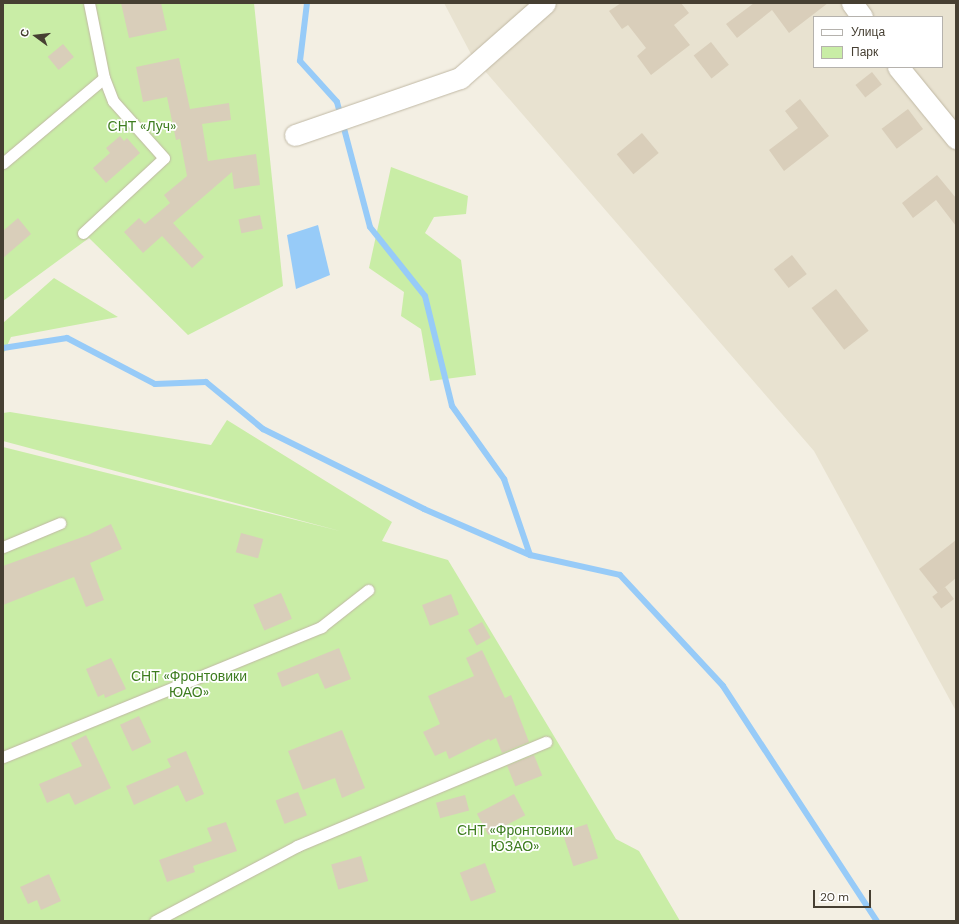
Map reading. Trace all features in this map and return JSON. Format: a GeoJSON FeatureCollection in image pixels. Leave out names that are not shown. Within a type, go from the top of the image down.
{"type":"FeatureCollection","features":[{"type":"Feature","properties":{"kind":"street"},"geometry":{"type":"LineString","coordinates":[[295,136],[460,78],[545,3]]}},
{"type":"Feature","properties":{"kind":"street"},"geometry":{"type":"LineString","coordinates":[[852,3],[861,16]]}},
{"type":"Feature","properties":{"kind":"street"},"geometry":{"type":"LineString","coordinates":[[899,68],[956,138]]}},
{"type":"Feature","properties":{"kind":"lane"},"geometry":{"type":"LineString","coordinates":[[83,233],[164,158],[113,101],[104,78],[89,3]]}},
{"type":"Feature","properties":{"kind":"lane"},"geometry":{"type":"LineString","coordinates":[[3,162],[104,78]]}},
{"type":"Feature","properties":{"kind":"lane"},"geometry":{"type":"LineString","coordinates":[[3,547],[60,523]]}},
{"type":"Feature","properties":{"kind":"lane"},"geometry":{"type":"LineString","coordinates":[[3,757],[321,627],[368,590]]}},
{"type":"Feature","properties":{"kind":"lane"},"geometry":{"type":"LineString","coordinates":[[155,921],[296,846],[546,742]]}},
{"type":"Feature","properties":{"kind":"shaded area"},"geometry":{"type":"Polygon","coordinates":[[[444,3],[956,3],[956,711],[814,451],[472,56],[444,3]]]}},
{"type":"Feature","properties":{"kind":"green space","name":"СНТ «Луч»"},"geometry":{"type":"Polygon","coordinates":[[[3,3],[254,3],[283,286],[188,335],[89,238],[3,301],[3,3]]]}},
{"type":"Feature","properties":{"kind":"green space"},"geometry":{"type":"Polygon","coordinates":[[[391,167],[468,196],[466,214],[434,217],[425,233],[461,260],[476,375],[430,381],[421,329],[401,316],[404,292],[369,268],[391,167]]]}},
{"type":"Feature","properties":{"kind":"green space"},"geometry":{"type":"Polygon","coordinates":[[[54,278],[118,317],[11,337],[3,355],[3,323],[54,278]]]}},
{"type":"Feature","properties":{"kind":"green space","name":"СНТ «Фронтовики ЮАО»"},"geometry":{"type":"Polygon","coordinates":[[[10,412],[211,445],[227,420],[392,522],[382,541],[448,560],[616,839],[639,851],[680,921],[3,921],[3,447],[340,531],[3,441],[3,413],[10,412]]]}},
{"type":"Feature","properties":{"kind":"water"},"geometry":{"type":"Polygon","coordinates":[[[318,225],[330,275],[296,289],[287,235],[318,225]]]}},
{"type":"Feature","properties":{"kind":"building"},"geometry":{"type":"Polygon","coordinates":[[[121,3],[161,3],[167,30],[129,38],[121,3]]]}},
{"type":"Feature","properties":{"kind":"building"},"geometry":{"type":"Polygon","coordinates":[[[621,3],[681,3],[689,13],[674,25],[690,45],[651,75],[637,56],[646,48],[628,25],[622,29],[609,11],[621,3]]]}},
{"type":"Feature","properties":{"kind":"building"},"geometry":{"type":"Polygon","coordinates":[[[754,3],[828,3],[789,33],[772,10],[737,38],[726,24],[754,3]]]}},
{"type":"Feature","properties":{"kind":"building"},"geometry":{"type":"Polygon","coordinates":[[[711,42],[729,65],[712,78],[694,56],[711,42]]]}},
{"type":"Feature","properties":{"kind":"building"},"geometry":{"type":"Polygon","coordinates":[[[63,44],[74,57],[59,70],[48,57],[63,44]]]}},
{"type":"Feature","properties":{"kind":"building"},"geometry":{"type":"Polygon","coordinates":[[[179,58],[190,109],[229,103],[231,120],[202,124],[208,161],[256,154],[260,185],[234,189],[232,172],[173,223],[204,257],[192,268],[162,236],[143,253],[124,232],[139,218],[145,224],[170,203],[164,195],[187,176],[180,139],[176,140],[167,97],[143,102],[136,67],[179,58]]]}},
{"type":"Feature","properties":{"kind":"building"},"geometry":{"type":"Polygon","coordinates":[[[872,72],[882,85],[865,98],[855,85],[872,72]]]}},
{"type":"Feature","properties":{"kind":"building"},"geometry":{"type":"Polygon","coordinates":[[[800,99],[829,136],[784,171],[769,150],[798,128],[785,111],[800,99]]]}},
{"type":"Feature","properties":{"kind":"building"},"geometry":{"type":"Polygon","coordinates":[[[908,109],[923,129],[897,149],[882,129],[908,109]]]}},
{"type":"Feature","properties":{"kind":"building"},"geometry":{"type":"Polygon","coordinates":[[[642,133],[659,153],[633,174],[617,154],[642,133]]]}},
{"type":"Feature","properties":{"kind":"building"},"geometry":{"type":"Polygon","coordinates":[[[120,136],[124,141],[127,138],[140,153],[106,183],[93,168],[110,153],[106,148],[120,136]]]}},
{"type":"Feature","properties":{"kind":"building"},"geometry":{"type":"Polygon","coordinates":[[[937,175],[956,198],[956,226],[936,200],[913,218],[902,203],[937,175]]]}},
{"type":"Feature","properties":{"kind":"building"},"geometry":{"type":"Polygon","coordinates":[[[260,215],[263,229],[241,233],[238,220],[260,215]]]}},
{"type":"Feature","properties":{"kind":"building"},"geometry":{"type":"Polygon","coordinates":[[[18,218],[31,234],[3,258],[3,231],[18,218]]]}},
{"type":"Feature","properties":{"kind":"building"},"geometry":{"type":"Polygon","coordinates":[[[792,255],[807,274],[789,288],[774,269],[792,255]]]}},
{"type":"Feature","properties":{"kind":"building"},"geometry":{"type":"Polygon","coordinates":[[[836,289],[869,331],[844,350],[812,308],[836,289]]]}},
{"type":"Feature","properties":{"kind":"building"},"geometry":{"type":"Polygon","coordinates":[[[111,524],[122,549],[90,563],[104,600],[86,607],[74,577],[3,605],[3,566],[88,535],[111,524]]]}},
{"type":"Feature","properties":{"kind":"building"},"geometry":{"type":"Polygon","coordinates":[[[241,533],[263,539],[258,558],[236,552],[241,533]]]}},
{"type":"Feature","properties":{"kind":"building"},"geometry":{"type":"Polygon","coordinates":[[[956,540],[956,578],[938,593],[919,569],[956,540]]]}},
{"type":"Feature","properties":{"kind":"building"},"geometry":{"type":"Polygon","coordinates":[[[945,587],[954,599],[941,609],[932,597],[945,587]]]}},
{"type":"Feature","properties":{"kind":"building"},"geometry":{"type":"Polygon","coordinates":[[[281,593],[292,619],[264,630],[253,605],[281,593]]]}},
{"type":"Feature","properties":{"kind":"building"},"geometry":{"type":"Polygon","coordinates":[[[451,594],[459,615],[430,626],[422,605],[451,594]]]}},
{"type":"Feature","properties":{"kind":"building"},"geometry":{"type":"Polygon","coordinates":[[[482,622],[491,638],[477,646],[468,630],[482,622]]]}},
{"type":"Feature","properties":{"kind":"building"},"geometry":{"type":"Polygon","coordinates":[[[339,648],[351,679],[325,689],[318,673],[282,687],[277,673],[339,648]]]}},
{"type":"Feature","properties":{"kind":"building"},"geometry":{"type":"Polygon","coordinates":[[[482,650],[505,698],[511,695],[529,742],[502,753],[496,738],[490,741],[489,739],[449,759],[446,751],[435,756],[423,732],[440,724],[428,696],[474,676],[466,658],[482,650]]]}},
{"type":"Feature","properties":{"kind":"building"},"geometry":{"type":"Polygon","coordinates":[[[111,658],[126,689],[105,698],[104,694],[98,697],[86,669],[111,658]]]}},
{"type":"Feature","properties":{"kind":"building"},"geometry":{"type":"Polygon","coordinates":[[[139,716],[151,742],[132,751],[120,725],[139,716]]]}},
{"type":"Feature","properties":{"kind":"building"},"geometry":{"type":"Polygon","coordinates":[[[342,730],[365,788],[342,798],[335,778],[303,790],[288,751],[342,730]]]}},
{"type":"Feature","properties":{"kind":"building"},"geometry":{"type":"Polygon","coordinates":[[[86,735],[111,788],[75,805],[69,793],[47,803],[39,784],[82,766],[71,743],[86,735]]]}},
{"type":"Feature","properties":{"kind":"building"},"geometry":{"type":"Polygon","coordinates":[[[186,751],[204,794],[186,802],[178,785],[134,805],[126,786],[171,767],[167,759],[186,751]]]}},
{"type":"Feature","properties":{"kind":"building"},"geometry":{"type":"Polygon","coordinates":[[[534,755],[542,775],[515,786],[507,766],[534,755]]]}},
{"type":"Feature","properties":{"kind":"building"},"geometry":{"type":"Polygon","coordinates":[[[298,792],[307,815],[285,824],[276,801],[298,792]]]}},
{"type":"Feature","properties":{"kind":"building"},"geometry":{"type":"Polygon","coordinates":[[[514,794],[525,815],[488,835],[477,814],[514,794]]]}},
{"type":"Feature","properties":{"kind":"building"},"geometry":{"type":"Polygon","coordinates":[[[465,795],[469,810],[440,818],[436,803],[465,795]]]}},
{"type":"Feature","properties":{"kind":"building"},"geometry":{"type":"Polygon","coordinates":[[[226,822],[237,851],[193,866],[195,872],[167,882],[159,860],[212,841],[207,828],[226,822]]]}},
{"type":"Feature","properties":{"kind":"building"},"geometry":{"type":"Polygon","coordinates":[[[587,824],[598,858],[573,866],[562,832],[587,824]]]}},
{"type":"Feature","properties":{"kind":"building"},"geometry":{"type":"Polygon","coordinates":[[[361,856],[368,881],[338,890],[331,865],[361,856]]]}},
{"type":"Feature","properties":{"kind":"building"},"geometry":{"type":"Polygon","coordinates":[[[485,863],[496,892],[471,902],[460,873],[485,863]]]}},
{"type":"Feature","properties":{"kind":"building"},"geometry":{"type":"Polygon","coordinates":[[[49,874],[61,901],[41,910],[37,900],[28,904],[20,887],[49,874]]]}},
{"type":"Feature","properties":{"kind":"waterway"},"geometry":{"type":"LineString","coordinates":[[307,3],[300,61],[337,102],[370,227],[425,296],[452,406],[504,479],[530,555]]}},
{"type":"Feature","properties":{"kind":"waterway"},"geometry":{"type":"LineString","coordinates":[[3,348],[67,338],[155,384],[206,382],[263,429],[424,509],[530,555],[620,575],[723,686],[877,921]]}},
{"type":"Feature","properties":{"kind":"park label","name":"СНТ «Фронтовики ЮЗАО»"},"geometry":{"type":"Point","coordinates":[515,838]}}]}
